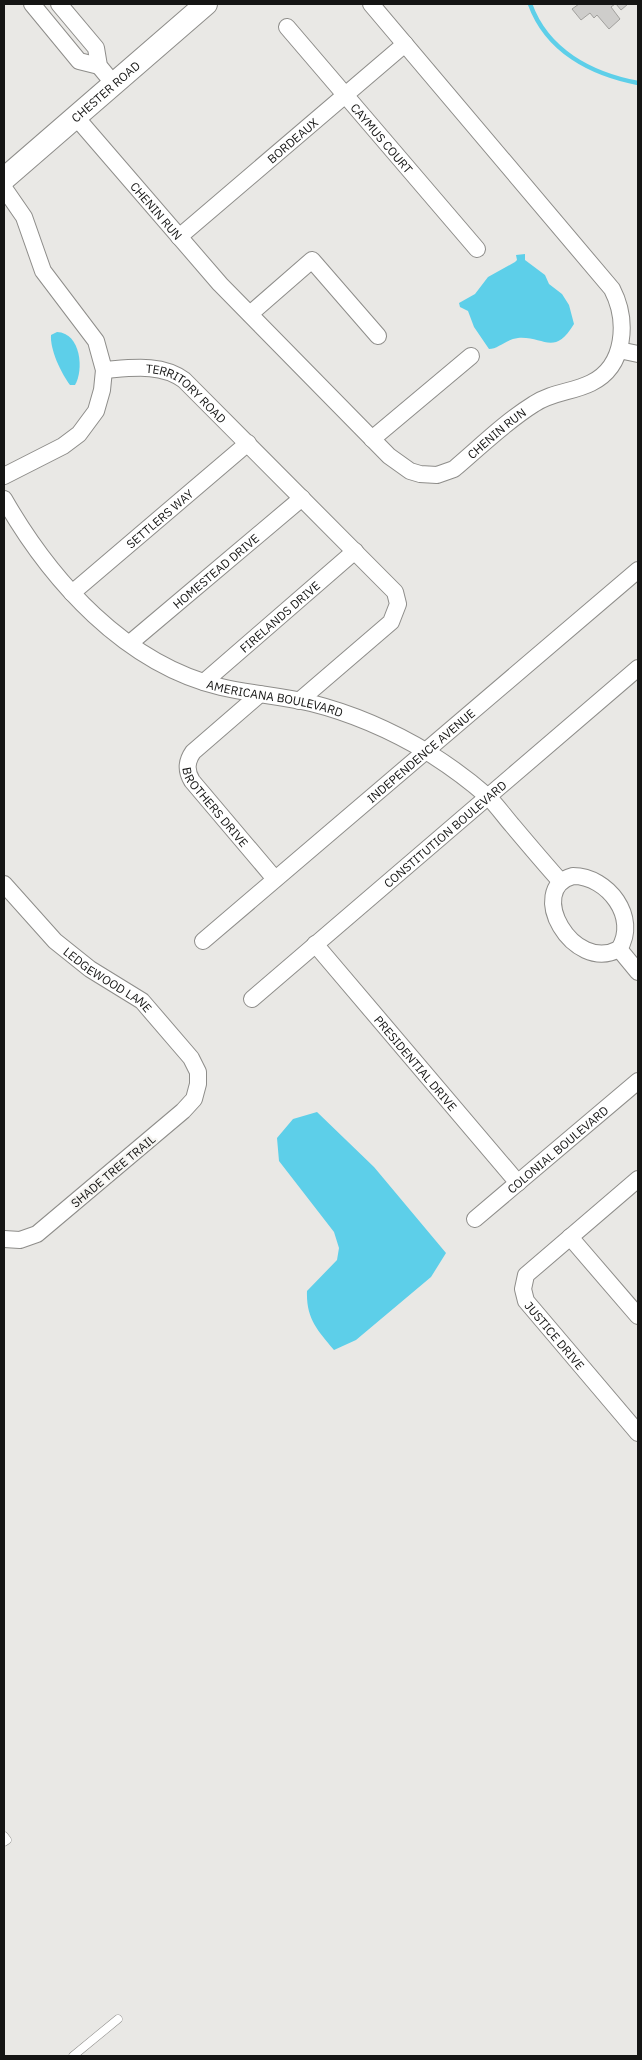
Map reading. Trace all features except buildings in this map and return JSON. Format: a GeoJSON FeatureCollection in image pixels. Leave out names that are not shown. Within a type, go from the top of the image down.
{"type":"FeatureCollection","features":[{"type":"Feature","properties":{"kind":"street"},"geometry":{"type":"LineString","coordinates":[[32,4],[80,61],[106,75]]}},
{"type":"Feature","properties":{"kind":"street"},"geometry":{"type":"LineString","coordinates":[[58,4],[96,48],[106,75]]}},
{"type":"Feature","properties":{"kind":"street","name":"CHESTER ROAD"},"geometry":{"type":"LineString","coordinates":[[4,180],[75,116],[106,75],[206,4]]}},
{"type":"Feature","properties":{"kind":"street","name":"CHENIN RUN"},"geometry":{"type":"LineString","coordinates":[[75,116],[179,237],[250,314],[372,439],[410,471],[428,475],[447,472],[454,469],[536,402],[582,387],[601,378],[608,371],[619,350],[622,336],[620,307],[612,289],[371,4]]}},
{"type":"Feature","properties":{"kind":"street","name":"CAYMUS COURT"},"geometry":{"type":"LineString","coordinates":[[287,27],[477,249]]}},
{"type":"Feature","properties":{"kind":"street","name":"BORDEAUX"},"geometry":{"type":"LineString","coordinates":[[179,237],[405,44]]}},
{"type":"Feature","properties":{"kind":"street"},"geometry":{"type":"LineString","coordinates":[[4,188],[24,217],[43,271],[96,341],[104,370],[102,390],[96,411],[79,434],[63,446],[4,476]]}},
{"type":"Feature","properties":{"kind":"street"},"geometry":{"type":"LineString","coordinates":[[250,314],[312,260],[378,336]]}},
{"type":"Feature","properties":{"kind":"street"},"geometry":{"type":"LineString","coordinates":[[619,350],[638,354]]}},
{"type":"Feature","properties":{"kind":"street"},"geometry":{"type":"LineString","coordinates":[[372,439],[471,356]]}},
{"type":"Feature","properties":{"kind":"street","name":"TERRITORY ROAD"},"geometry":{"type":"LineString","coordinates":[[104,370],[153,368],[176,374],[188,383],[392,588],[398,604],[391,622],[299,701]]}},
{"type":"Feature","properties":{"kind":"street","name":"SETTLERS WAY"},"geometry":{"type":"LineString","coordinates":[[72,593],[248,443]]}},
{"type":"Feature","properties":{"kind":"street","name":"HOMESTEAD DRIVE"},"geometry":{"type":"LineString","coordinates":[[130,643],[302,498]]}},
{"type":"Feature","properties":{"kind":"street","name":"AMERICANA BOULEVARD"},"geometry":{"type":"LineString","coordinates":[[4,499],[42,559],[93,614],[130,643],[171,669],[204,682],[299,701],[372,725],[424,751],[488,797],[561,882]]}},
{"type":"Feature","properties":{"kind":"street","name":"FIRELANDS DRIVE"},"geometry":{"type":"LineString","coordinates":[[204,682],[355,551]]}},
{"type":"Feature","properties":{"kind":"street","name":"INDEPENDENCE AVENUE"},"geometry":{"type":"LineString","coordinates":[[203,941],[638,570]]}},
{"type":"Feature","properties":{"kind":"street","name":"CONSTITUTION BOULEVARD"},"geometry":{"type":"LineString","coordinates":[[252,999],[638,668]]}},
{"type":"Feature","properties":{"kind":"street","name":"BROTHERS DRIVE"},"geometry":{"type":"LineString","coordinates":[[260,694],[193,752],[188,761],[188,769],[192,781],[275,879]]}},
{"type":"Feature","properties":{"kind":"street"},"geometry":{"type":"LineString","coordinates":[[581,876],[597,882],[609,892],[620,907],[626,921],[625,936],[618,949],[607,954],[594,953],[581,948],[566,934],[558,921],[553,907],[554,893],[561,882],[568,877],[581,876]]}},
{"type":"Feature","properties":{"kind":"street","name":"LEDGEWOOD LANE"},"geometry":{"type":"LineString","coordinates":[[4,884],[55,941],[90,968],[135,996],[148,1008],[194,1061],[198,1072],[198,1084]]}},
{"type":"Feature","properties":{"kind":"street","name":"PRESIDENTIAL DRIVE"},"geometry":{"type":"LineString","coordinates":[[315,944],[518,1183]]}},
{"type":"Feature","properties":{"kind":"street"},"geometry":{"type":"LineString","coordinates":[[618,949],[638,972]]}},
{"type":"Feature","properties":{"kind":"street","name":"COLONIAL BOULEVARD"},"geometry":{"type":"LineString","coordinates":[[476,1219],[638,1081]]}},
{"type":"Feature","properties":{"kind":"street","name":"SHADE TREE TRAIL"},"geometry":{"type":"LineString","coordinates":[[8,1239],[24,1239],[37,1234],[169,1124],[191,1103],[198,1084]]}},
{"type":"Feature","properties":{"kind":"street","name":"JUSTICE DRIVE"},"geometry":{"type":"LineString","coordinates":[[638,1180],[526,1275],[523,1284],[524,1298],[638,1433]]}},
{"type":"Feature","properties":{"kind":"street"},"geometry":{"type":"LineString","coordinates":[[570,1237],[638,1316]]}},
{"type":"Feature","properties":{"kind":"lane"},"geometry":{"type":"LineString","coordinates":[[4,1836],[7,1840],[4,1842]]}},
{"type":"Feature","properties":{"kind":"lane"},"geometry":{"type":"LineString","coordinates":[[79,2054],[118,2018]]}},
{"type":"Feature","properties":{"kind":"water"},"geometry":{"type":"Polygon","coordinates":[[[525,254],[525,260],[545,275],[549,284],[562,294],[569,305],[574,324],[567,334],[554,342],[548,343],[518,338],[489,349],[474,327],[468,311],[460,307],[459,303],[475,294],[488,277],[515,262],[517,260],[516,255],[525,254]]]}},
{"type":"Feature","properties":{"kind":"water"},"geometry":{"type":"Polygon","coordinates":[[[57,332],[65,334],[76,345],[80,362],[75,385],[70,385],[54,354],[51,335],[57,332]]]}},
{"type":"Feature","properties":{"kind":"water"},"geometry":{"type":"Polygon","coordinates":[[[317,1112],[374,1167],[446,1253],[431,1277],[356,1340],[334,1350],[314,1323],[308,1309],[307,1291],[337,1260],[339,1248],[334,1232],[279,1161],[277,1138],[293,1119],[317,1112]]]}},
{"type":"Feature","properties":{"kind":"waterway"},"geometry":{"type":"LineString","coordinates":[[530,4],[547,35],[573,58],[604,73],[638,83]]}}]}
